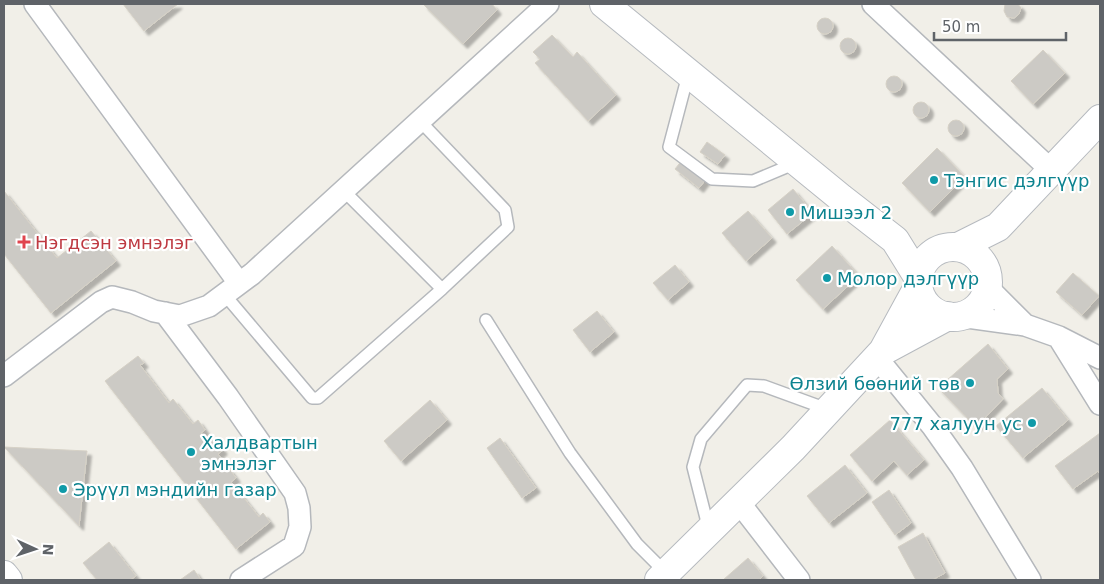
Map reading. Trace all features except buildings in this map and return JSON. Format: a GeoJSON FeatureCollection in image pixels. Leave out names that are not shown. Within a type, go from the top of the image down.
{"type":"FeatureCollection","features":[{"type":"Feature","properties":{"kind":"street"},"geometry":{"type":"LineString","coordinates":[[35,4],[232,289]]}},
{"type":"Feature","properties":{"kind":"street"},"geometry":{"type":"LineString","coordinates":[[4,376],[101,302],[112,298],[180,316],[209,306],[252,274],[548,4]]}},
{"type":"Feature","properties":{"kind":"street"},"geometry":{"type":"LineString","coordinates":[[604,4],[895,240],[918,282],[921,297],[937,313],[1025,325],[1059,337],[1100,358]]}},
{"type":"Feature","properties":{"kind":"street"},"geometry":{"type":"LineString","coordinates":[[873,4],[1052,171]]}},
{"type":"Feature","properties":{"kind":"street"},"geometry":{"type":"LineString","coordinates":[[662,577],[793,448],[880,354],[918,282],[920,268],[925,260],[932,253],[949,248],[998,227],[1100,119]]}},
{"type":"Feature","properties":{"kind":"street"},"geometry":{"type":"LineString","coordinates":[[880,354],[954,316],[970,312],[978,306],[984,297],[998,227]]}},
{"type":"Feature","properties":{"kind":"street"},"geometry":{"type":"LineString","coordinates":[[895,240],[968,250],[977,256],[983,265],[987,281],[1025,325]]}},
{"type":"Feature","properties":{"kind":"street"},"geometry":{"type":"LineString","coordinates":[[165,313],[234,405],[294,493],[299,508],[300,527],[294,546],[241,580]]}},
{"type":"Feature","properties":{"kind":"street"},"geometry":{"type":"LineString","coordinates":[[1059,337],[1100,404]]}},
{"type":"Feature","properties":{"kind":"street"},"geometry":{"type":"LineString","coordinates":[[880,354],[962,468],[1030,580]]}},
{"type":"Feature","properties":{"kind":"street"},"geometry":{"type":"LineString","coordinates":[[738,501],[799,580]]}},
{"type":"Feature","properties":{"kind":"street"},"geometry":{"type":"LineString","coordinates":[[4,575],[8,580]]}},
{"type":"Feature","properties":{"kind":"lane"},"geometry":{"type":"LineString","coordinates":[[688,73],[669,147],[712,179],[753,181],[797,162]]}},
{"type":"Feature","properties":{"kind":"lane"},"geometry":{"type":"LineString","coordinates":[[232,289],[312,398],[318,398],[442,288],[508,227],[508,220],[505,210],[420,121]]}},
{"type":"Feature","properties":{"kind":"lane"},"geometry":{"type":"LineString","coordinates":[[344,190],[442,288]]}},
{"type":"Feature","properties":{"kind":"lane"},"geometry":{"type":"LineString","coordinates":[[486,320],[570,453],[662,577]]}},
{"type":"Feature","properties":{"kind":"lane"},"geometry":{"type":"LineString","coordinates":[[709,530],[693,467],[701,439],[747,385],[764,386],[829,410]]}},
{"type":"Feature","properties":{"kind":"place","name":"Тэнгис дэлгүүр"},"geometry":{"type":"Point","coordinates":[934,180]}},
{"type":"Feature","properties":{"kind":"place","name":"Мишээл 2"},"geometry":{"type":"Point","coordinates":[790,212]}},
{"type":"Feature","properties":{"kind":"place","name":"Нэгдсэн эмнэлэг"},"geometry":{"type":"Point","coordinates":[24,242]}},
{"type":"Feature","properties":{"kind":"place","name":"Молор дэлгүүр"},"geometry":{"type":"Point","coordinates":[827,278]}},
{"type":"Feature","properties":{"kind":"place","name":"Өлзий бөөний төв"},"geometry":{"type":"Point","coordinates":[970,383]}},
{"type":"Feature","properties":{"kind":"place","name":"777 халуун ус"},"geometry":{"type":"Point","coordinates":[1032,423]}},
{"type":"Feature","properties":{"kind":"place","name":"Халдвартын эмнэлэг"},"geometry":{"type":"Point","coordinates":[191,452]}},
{"type":"Feature","properties":{"kind":"place","name":"Эрүүл мэндийн газар"},"geometry":{"type":"Point","coordinates":[63,489]}}]}
